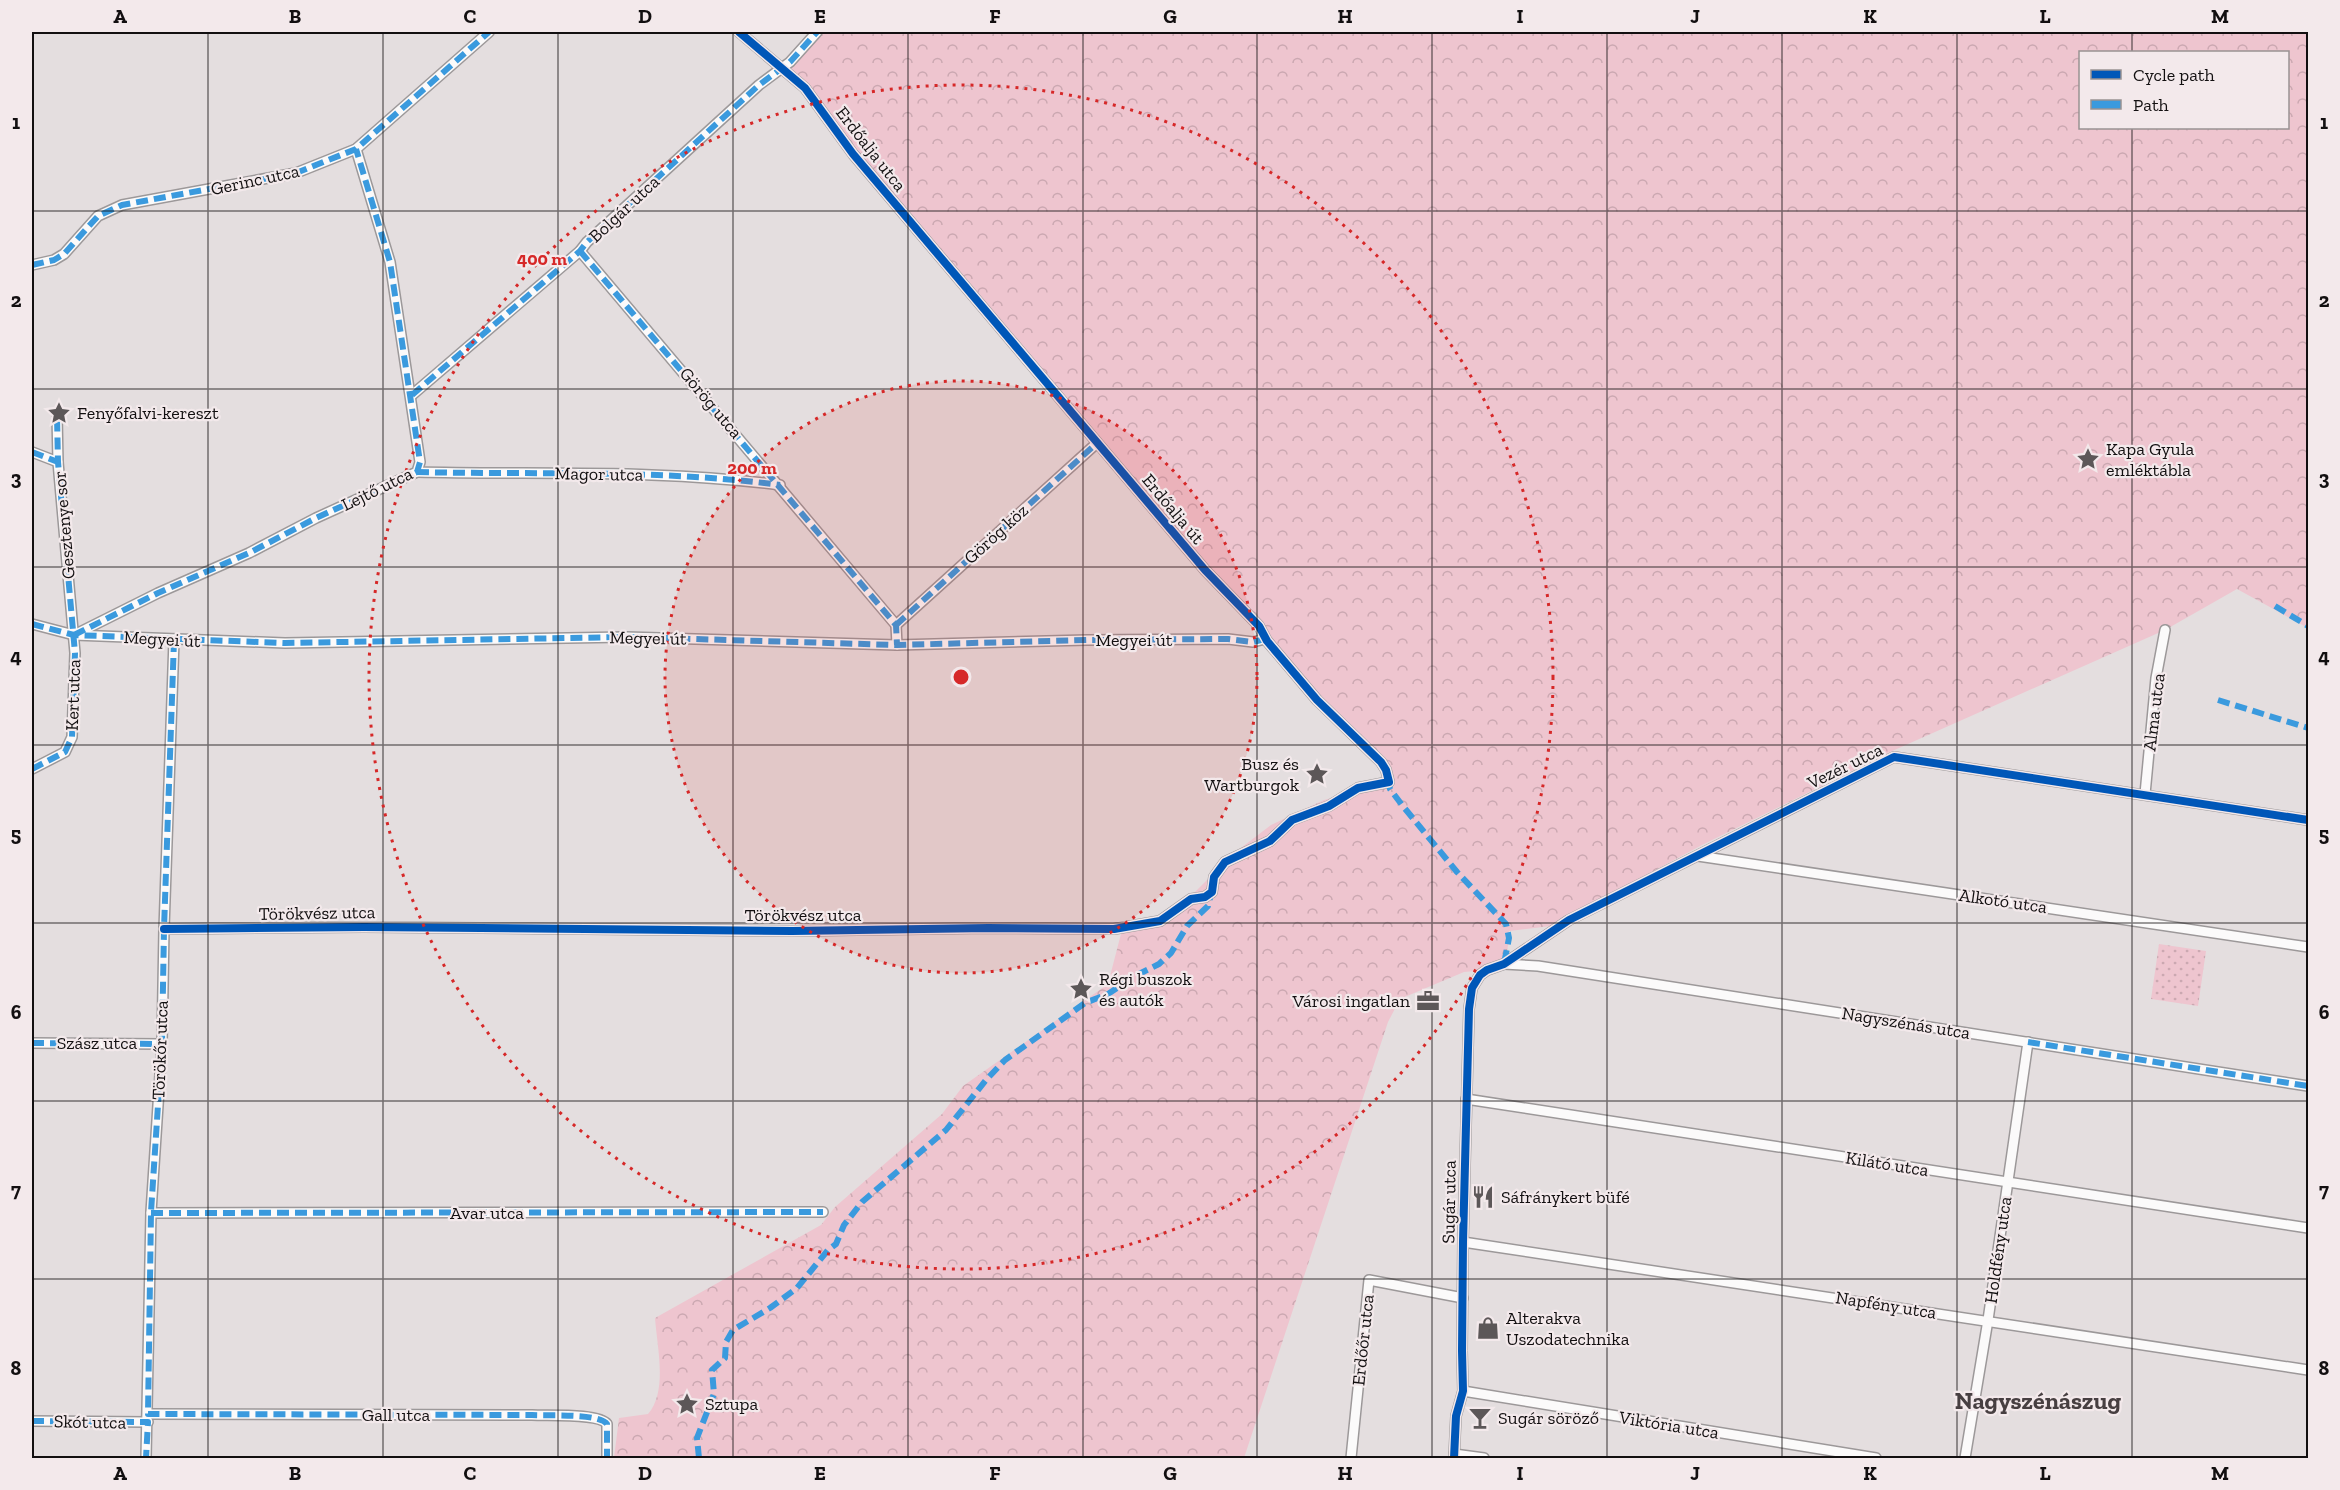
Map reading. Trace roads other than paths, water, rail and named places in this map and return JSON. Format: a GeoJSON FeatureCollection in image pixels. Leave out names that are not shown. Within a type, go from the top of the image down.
{"type":"FeatureCollection","features":[{"type":"Feature","properties":{"kind":"street","name":"Gerinc utca"},"geometry":{"type":"LineString","coordinates":[[32,265],[54,260],[64,254],[98,216],[115,208],[296,173],[356,149],[489,32]]}},
{"type":"Feature","properties":{"kind":"street","name":"Erdőalja utca"},"geometry":{"type":"LineString","coordinates":[[739,32],[805,88],[853,154],[935,251]]}},
{"type":"Feature","properties":{"kind":"street","name":"Bolgár utca"},"geometry":{"type":"LineString","coordinates":[[412,395],[580,251],[587,242],[759,85],[795,57],[817,32]]}},
{"type":"Feature","properties":{"kind":"street","name":"Lejtő utca"},"geometry":{"type":"LineString","coordinates":[[74,635],[249,553],[316,518],[417,472],[420,462],[412,395],[390,262],[356,149]]}},
{"type":"Feature","properties":{"kind":"street","name":"Görög utca"},"geometry":{"type":"LineString","coordinates":[[580,251],[780,485],[896,626]]}},
{"type":"Feature","properties":{"kind":"street","name":"Erdőalja út"},"geometry":{"type":"LineString","coordinates":[[935,251],[1205,570],[1259,626],[1265,639],[1317,700],[1381,762],[1387,771],[1389,782]]}},
{"type":"Feature","properties":{"kind":"street","name":"Gesztenye sor"},"geometry":{"type":"LineString","coordinates":[[57,416],[58,462],[74,635]]}},
{"type":"Feature","properties":{"kind":"street","name":"Görög köz"},"geometry":{"type":"LineString","coordinates":[[896,626],[1097,443]]}},
{"type":"Feature","properties":{"kind":"street"},"geometry":{"type":"LineString","coordinates":[[32,452],[58,462]]}},
{"type":"Feature","properties":{"kind":"street","name":"Magor utca"},"geometry":{"type":"LineString","coordinates":[[417,472],[647,475],[734,479],[780,485]]}},
{"type":"Feature","properties":{"kind":"street","name":"Megyei út"},"geometry":{"type":"LineString","coordinates":[[32,624],[74,635],[285,643],[626,637],[897,645],[1087,640],[1228,639],[1253,642],[1265,639]]}},
{"type":"Feature","properties":{"kind":"street"},"geometry":{"type":"LineString","coordinates":[[896,626],[897,645]]}},
{"type":"Feature","properties":{"kind":"street","name":"Alma utca"},"geometry":{"type":"LineString","coordinates":[[2145,794],[2157,678],[2165,630]]}},
{"type":"Feature","properties":{"kind":"street","name":"Kert utca"},"geometry":{"type":"LineString","coordinates":[[32,770],[65,752],[71,742],[74,635]]}},
{"type":"Feature","properties":{"kind":"street","name":"Törökőr utca"},"geometry":{"type":"LineString","coordinates":[[147,1458],[151,1213],[162,1044],[174,640]]}},
{"type":"Feature","properties":{"kind":"street","name":"Vezér utca"},"geometry":{"type":"LineString","coordinates":[[1504,964],[1578,915],[1894,757],[2308,820]]}},
{"type":"Feature","properties":{"kind":"street","name":"Törökvész utca"},"geometry":{"type":"LineString","coordinates":[[164,929],[364,927],[780,931],[1114,929],[1160,921],[1191,899],[1205,897],[1212,892],[1215,874],[1227,861],[1266,844],[1277,836],[1290,821],[1333,804],[1354,789],[1389,782]]}},
{"type":"Feature","properties":{"kind":"street","name":"Alkotó utca"},"geometry":{"type":"LineString","coordinates":[[1698,856],[2308,947]]}},
{"type":"Feature","properties":{"kind":"street","name":"Nagyszénás utca"},"geometry":{"type":"LineString","coordinates":[[1504,964],[1538,966],[2308,1086]]}},
{"type":"Feature","properties":{"kind":"street","name":"Sugár utca"},"geometry":{"type":"LineString","coordinates":[[1454,1456],[1456,1416],[1463,1391],[1462,1298],[1466,1099],[1472,987],[1487,970],[1504,964]]}},
{"type":"Feature","properties":{"kind":"street","name":"Holdfény utca"},"geometry":{"type":"LineString","coordinates":[[1965,1458],[1988,1320],[2028,1042]]}},
{"type":"Feature","properties":{"kind":"street","name":"Szász utca"},"geometry":{"type":"LineString","coordinates":[[32,1043],[162,1044]]}},
{"type":"Feature","properties":{"kind":"street","name":"Kilátó utca"},"geometry":{"type":"LineString","coordinates":[[1466,1099],[2308,1228]]}},
{"type":"Feature","properties":{"kind":"street","name":"Avar utca"},"geometry":{"type":"LineString","coordinates":[[151,1213],[823,1212]]}},
{"type":"Feature","properties":{"kind":"street","name":"Napfény utca"},"geometry":{"type":"LineString","coordinates":[[1463,1242],[2308,1370]]}},
{"type":"Feature","properties":{"kind":"street","name":"Erdőőr utca"},"geometry":{"type":"LineString","coordinates":[[1351,1458],[1369,1280],[1462,1298]]}},
{"type":"Feature","properties":{"kind":"street","name":"Viktória utca"},"geometry":{"type":"LineString","coordinates":[[1463,1391],[1876,1458]]}},
{"type":"Feature","properties":{"kind":"street","name":"Skót utca"},"geometry":{"type":"LineString","coordinates":[[32,1421],[148,1418]]}},
{"type":"Feature","properties":{"kind":"street","name":"Gall utca"},"geometry":{"type":"LineString","coordinates":[[148,1418],[594,1418],[604,1420],[607,1424],[607,1458]]}},
{"type":"Feature","properties":{"kind":"street"},"geometry":{"type":"LineString","coordinates":[[1454,1456],[1484,1458]]}},
{"type":"Feature","properties":{"kind":"place","name":"Fenyőfalvi-kereszt"},"geometry":{"type":"Point","coordinates":[59,413]}},
{"type":"Feature","properties":{"kind":"place","name":"Kapa Gyula emléktábla"},"geometry":{"type":"Point","coordinates":[2088,459]}},
{"type":"Feature","properties":{"kind":"place","name":"Busz és Wartburgok"},"geometry":{"type":"Point","coordinates":[1317,774]}},
{"type":"Feature","properties":{"kind":"place","name":"Régi buszok és autók"},"geometry":{"type":"Point","coordinates":[1081,989]}},
{"type":"Feature","properties":{"kind":"place","name":"Városi ingatlan"},"geometry":{"type":"Point","coordinates":[1428,1001]}},
{"type":"Feature","properties":{"kind":"place","name":"Sáfránykert büfé"},"geometry":{"type":"Point","coordinates":[1483,1197]}},
{"type":"Feature","properties":{"kind":"place","name":"Alterakva Uszodatechnika"},"geometry":{"type":"Point","coordinates":[1488,1328]}},
{"type":"Feature","properties":{"kind":"place","name":"Sztupa"},"geometry":{"type":"Point","coordinates":[687,1404]}},
{"type":"Feature","properties":{"kind":"place","name":"Sugár söröző"},"geometry":{"type":"Point","coordinates":[1480,1418]}},
{"type":"Feature","properties":{"kind":"district","name":"Nagyszénászug"},"geometry":{"type":"Point","coordinates":[2038,1400]}}]}
